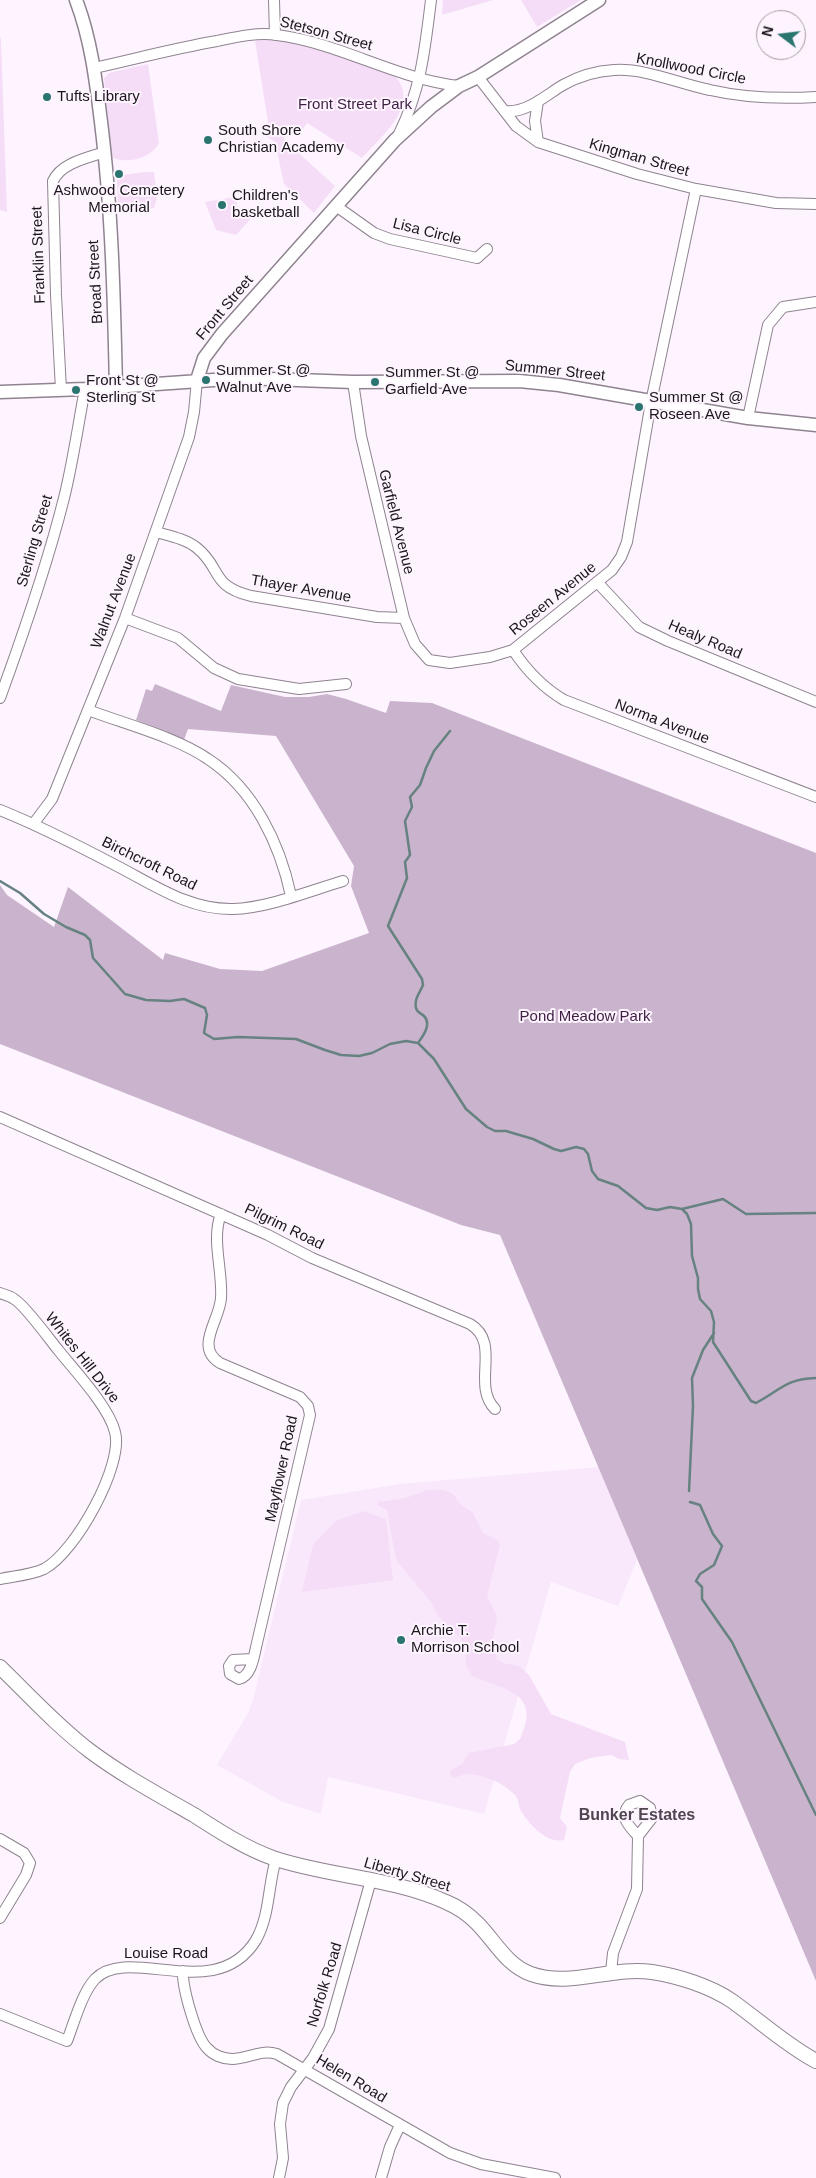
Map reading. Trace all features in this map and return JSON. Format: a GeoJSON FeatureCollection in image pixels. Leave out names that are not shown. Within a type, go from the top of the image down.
{"type":"FeatureCollection","features":[{"type":"Feature","properties":{"kind":"main road","name":"Liberty Street"},"geometry":{"type":"LineString","coordinates":[[0,1667],[97,1756],[228,1836],[276,1859],[371,1880],[427,1895],[462,1910],[478,1924],[506,1957],[516,1966],[532,1974],[560,1980],[638,1970],[658,1973],[719,1994],[816,2061]]}},
{"type":"Feature","properties":{"kind":"street","name":"Broad Street"},"geometry":{"type":"LineString","coordinates":[[76,0],[88,37],[94,68],[105,152],[116,387]]}},
{"type":"Feature","properties":{"kind":"street"},"geometry":{"type":"LineString","coordinates":[[274,0],[275,34]]}},
{"type":"Feature","properties":{"kind":"street","name":"Front Street"},"geometry":{"type":"LineString","coordinates":[[398,136],[411,110],[420,80],[431,0]]}},
{"type":"Feature","properties":{"kind":"street","name":"Front Street"},"geometry":{"type":"LineString","coordinates":[[197,380],[204,358],[216,341],[398,136],[431,107],[460,86],[478,77],[600,0]]}},
{"type":"Feature","properties":{"kind":"street","name":"Stetson Street"},"geometry":{"type":"LineString","coordinates":[[94,68],[242,36],[275,34],[341,52],[420,80],[460,86]]}},
{"type":"Feature","properties":{"kind":"street","name":"Knollwood Circle"},"geometry":{"type":"LineString","coordinates":[[506,111],[518,110],[538,101],[580,77],[597,72],[616,70],[650,74],[732,94],[767,98],[816,97]]}},
{"type":"Feature","properties":{"kind":"street","name":"Kingman Street"},"geometry":{"type":"LineString","coordinates":[[478,77],[516,126],[538,142],[637,174],[696,190],[651,402]]}},
{"type":"Feature","properties":{"kind":"street"},"geometry":{"type":"LineString","coordinates":[[538,101],[535,121],[538,142]]}},
{"type":"Feature","properties":{"kind":"street","name":"Franklin Street"},"geometry":{"type":"LineString","coordinates":[[61,390],[53,181],[56,174],[62,168],[105,152]]}},
{"type":"Feature","properties":{"kind":"street"},"geometry":{"type":"LineString","coordinates":[[696,190],[776,203],[816,204]]}},
{"type":"Feature","properties":{"kind":"street","name":"Lisa Circle"},"geometry":{"type":"LineString","coordinates":[[336,206],[374,233],[390,239],[477,258],[487,249]]}},
{"type":"Feature","properties":{"kind":"street"},"geometry":{"type":"LineString","coordinates":[[748,418],[768,324],[783,307],[816,302]]}},
{"type":"Feature","properties":{"kind":"street","name":"Summer Street"},"geometry":{"type":"LineString","coordinates":[[197,380],[242,378],[353,382],[519,381],[559,385],[748,418],[816,424]]}},
{"type":"Feature","properties":{"kind":"street"},"geometry":{"type":"LineString","coordinates":[[0,392],[85,389],[197,380]]}},
{"type":"Feature","properties":{"kind":"street","name":"Walnut Avenue"},"geometry":{"type":"LineString","coordinates":[[34,823],[52,799],[125,618],[189,437],[197,380]]}},
{"type":"Feature","properties":{"kind":"street","name":"Garfield Avenue"},"geometry":{"type":"LineString","coordinates":[[353,382],[361,436],[404,618],[414,644],[429,660]]}},
{"type":"Feature","properties":{"kind":"street","name":"Sterling Street"},"geometry":{"type":"LineString","coordinates":[[0,698],[26,625],[66,489],[85,389]]}},
{"type":"Feature","properties":{"kind":"street","name":"Roseen Avenue"},"geometry":{"type":"LineString","coordinates":[[429,660],[457,662],[490,657],[513,650],[612,570],[621,558],[626,542],[651,402]]}},
{"type":"Feature","properties":{"kind":"street","name":"Thayer Avenue"},"geometry":{"type":"LineString","coordinates":[[156,532],[182,540],[198,548],[220,580],[233,591],[251,596],[377,617],[404,618]]}},
{"type":"Feature","properties":{"kind":"street","name":"Healy Road"},"geometry":{"type":"LineString","coordinates":[[598,583],[638,627],[816,702]]}},
{"type":"Feature","properties":{"kind":"street"},"geometry":{"type":"LineString","coordinates":[[125,618],[178,638],[214,668],[238,679],[299,689],[346,684]]}},
{"type":"Feature","properties":{"kind":"street","name":"Norma Avenue"},"geometry":{"type":"LineString","coordinates":[[513,650],[530,674],[564,700],[816,797]]}},
{"type":"Feature","properties":{"kind":"street"},"geometry":{"type":"LineString","coordinates":[[88,710],[188,748],[208,759],[224,772],[250,799],[260,815],[280,858],[290,896]]}},
{"type":"Feature","properties":{"kind":"street","name":"Birchcroft Road"},"geometry":{"type":"LineString","coordinates":[[0,810],[34,823],[161,891],[189,902],[213,908],[233,909],[278,902],[290,896],[343,881]]}},
{"type":"Feature","properties":{"kind":"street","name":"Pilgrim Road"},"geometry":{"type":"LineString","coordinates":[[0,1117],[268,1234],[312,1258],[474,1326],[481,1334],[485,1343],[485,1388],[490,1403],[495,1409]]}},
{"type":"Feature","properties":{"kind":"street","name":"Mayflower Road"},"geometry":{"type":"LineString","coordinates":[[222,1214],[218,1229],[221,1298],[218,1315],[208,1342],[208,1351],[220,1363],[300,1397],[308,1406],[310,1415],[252,1660],[248,1672],[243,1678],[236,1679],[229,1673],[229,1666],[236,1659],[252,1660]]}},
{"type":"Feature","properties":{"kind":"street","name":"Whites Hill Drive"},"geometry":{"type":"LineString","coordinates":[[0,1294],[16,1299],[108,1414],[116,1432],[116,1452],[110,1475],[74,1541],[45,1568],[30,1574],[0,1579]]}},
{"type":"Feature","properties":{"kind":"street"},"geometry":{"type":"LineString","coordinates":[[611,1972],[613,1953],[637,1889],[638,1836]]}},
{"type":"Feature","properties":{"kind":"street"},"geometry":{"type":"LineString","coordinates":[[0,1839],[24,1853],[30,1864],[26,1875],[0,1918]]}},
{"type":"Feature","properties":{"kind":"street","name":"Louise Road"},"geometry":{"type":"LineString","coordinates":[[0,2014],[66,2041],[88,1989],[101,1974],[119,1968],[201,1972],[217,1969],[233,1962],[248,1950],[261,1928],[276,1859]]}},
{"type":"Feature","properties":{"kind":"street","name":"Norfolk Road"},"geometry":{"type":"LineString","coordinates":[[279,2178],[283,2158],[280,2124],[282,2108],[291,2086],[322,2042],[332,2022],[371,1880]]}},
{"type":"Feature","properties":{"kind":"street","name":"Helen Road"},"geometry":{"type":"LineString","coordinates":[[182,1971],[183,1985],[188,2003],[203,2042],[212,2052],[233,2059],[268,2052],[281,2056],[450,2153],[495,2167],[555,2178]]}},
{"type":"Feature","properties":{"kind":"street"},"geometry":{"type":"LineString","coordinates":[[381,2178],[390,2147],[400,2125]]}},
{"type":"Feature","properties":{"kind":"street"},"geometry":{"type":"LineString","coordinates":[[494,2178],[495,2167]]}},
{"type":"Feature","properties":{"kind":"shaded area","name":"Archie T. Morrison School"},"geometry":{"type":"Polygon","coordinates":[[[599,1467],[637,1560],[618,1606],[551,1582],[484,1814],[328,1777],[321,1814],[283,1802],[217,1765],[248,1713],[253,1700],[301,1500],[400,1484],[599,1467]]]}},
{"type":"Feature","properties":{"kind":"green space"},"geometry":{"type":"Polygon","coordinates":[[[443,0],[493,0],[442,15],[443,0]]]}},
{"type":"Feature","properties":{"kind":"green space"},"geometry":{"type":"Polygon","coordinates":[[[521,0],[581,0],[537,27],[521,0]]]}},
{"type":"Feature","properties":{"kind":"green space"},"geometry":{"type":"Polygon","coordinates":[[[0,37],[1,40],[7,212],[0,210],[0,37]]]}},
{"type":"Feature","properties":{"kind":"green space","name":"Front Street Park"},"geometry":{"type":"Polygon","coordinates":[[[262,39],[294,42],[346,57],[394,75],[401,86],[403,97],[396,120],[362,158],[307,123],[299,135],[293,132],[284,135],[285,143],[292,144],[293,148],[335,186],[314,213],[284,184],[275,142],[267,137],[264,124],[268,122],[255,41],[262,39]]]}},
{"type":"Feature","properties":{"kind":"green space"},"geometry":{"type":"Polygon","coordinates":[[[148,64],[159,143],[151,153],[133,160],[113,158],[111,154],[104,78],[109,73],[148,64]]]}},
{"type":"Feature","properties":{"kind":"green space"},"geometry":{"type":"Polygon","coordinates":[[[154,172],[157,198],[154,208],[118,214],[118,176],[154,172]]]}},
{"type":"Feature","properties":{"kind":"green space"},"geometry":{"type":"Polygon","coordinates":[[[235,197],[238,209],[257,207],[258,211],[236,235],[216,230],[205,202],[235,197]]]}},
{"type":"Feature","properties":{"kind":"green space","name":"Pond Meadow Park"},"geometry":{"type":"Polygon","coordinates":[[[155,684],[221,711],[231,685],[285,697],[309,697],[327,694],[386,713],[390,701],[432,703],[816,853],[816,1981],[500,1235],[461,1225],[0,1044],[0,885],[7,895],[54,927],[68,887],[163,960],[165,953],[220,969],[262,971],[369,933],[351,886],[354,866],[276,736],[188,729],[184,740],[136,720],[146,689],[152,691],[155,684]]]}},
{"type":"Feature","properties":{"kind":"green space"},"geometry":{"type":"Polygon","coordinates":[[[427,1490],[444,1490],[453,1494],[460,1504],[473,1513],[483,1533],[497,1540],[500,1545],[487,1596],[497,1620],[492,1640],[497,1659],[503,1663],[519,1666],[529,1675],[551,1714],[625,1742],[629,1760],[619,1759],[611,1755],[590,1758],[575,1764],[570,1772],[560,1818],[567,1827],[564,1840],[551,1839],[540,1832],[521,1811],[516,1796],[499,1783],[474,1774],[453,1778],[450,1774],[450,1771],[462,1764],[469,1753],[514,1744],[520,1739],[526,1723],[526,1711],[523,1702],[517,1695],[472,1676],[466,1665],[466,1653],[461,1639],[438,1616],[431,1602],[396,1560],[387,1510],[377,1505],[379,1502],[406,1498],[427,1490]]]}},
{"type":"Feature","properties":{"kind":"green space"},"geometry":{"type":"Polygon","coordinates":[[[363,1511],[386,1519],[393,1580],[302,1592],[313,1545],[336,1521],[363,1511]]]}},
{"type":"Feature","properties":{"kind":"waterway"},"geometry":{"type":"LineString","coordinates":[[418,1043],[427,1026],[426,1019],[416,1008],[417,998],[423,985],[422,979],[388,926],[407,878],[405,862],[410,855],[405,821],[412,807],[410,797],[420,785],[434,751],[450,731]]}},
{"type":"Feature","properties":{"kind":"waterway"},"geometry":{"type":"LineString","coordinates":[[0,881],[20,893],[44,914],[66,927],[85,935],[90,940],[93,958],[125,994],[146,1000],[170,1001],[184,999],[205,1008],[207,1015],[204,1033],[214,1039],[238,1037],[296,1039],[341,1055],[359,1056],[372,1053],[390,1044],[406,1041],[418,1043],[434,1059],[466,1109],[487,1127],[495,1131],[506,1131],[533,1139],[561,1151],[576,1147],[584,1149],[588,1154],[592,1171],[598,1179],[618,1186],[646,1208],[657,1210],[670,1207],[682,1209],[687,1214],[691,1224],[692,1256],[698,1278],[700,1299],[711,1311],[714,1322],[713,1342],[751,1401],[756,1403],[797,1380],[816,1378]]}},
{"type":"Feature","properties":{"kind":"waterway"},"geometry":{"type":"LineString","coordinates":[[682,1209],[723,1199],[746,1214],[816,1213]]}},
{"type":"Feature","properties":{"kind":"waterway"},"geometry":{"type":"LineString","coordinates":[[689,1491],[693,1406],[692,1378],[703,1350],[714,1333]]}},
{"type":"Feature","properties":{"kind":"waterway"},"geometry":{"type":"LineString","coordinates":[[690,1502],[700,1505],[713,1534],[722,1546],[714,1565],[700,1574],[696,1581],[702,1587],[702,1599],[732,1642],[816,1815]]}},
{"type":"Feature","properties":{"kind":"place","name":"Tufts Library"},"geometry":{"type":"Point","coordinates":[47,97]}},
{"type":"Feature","properties":{"kind":"place","name":"South Shore Christian Academy"},"geometry":{"type":"Point","coordinates":[208,140]}},
{"type":"Feature","properties":{"kind":"place","name":"Ashwood Cemetery Memorial"},"geometry":{"type":"Point","coordinates":[119,174]}},
{"type":"Feature","properties":{"kind":"place","name":"Children's basketball"},"geometry":{"type":"Point","coordinates":[222,205]}},
{"type":"Feature","properties":{"kind":"place","name":"Summer St @ Walnut Ave"},"geometry":{"type":"Point","coordinates":[206,380]}},
{"type":"Feature","properties":{"kind":"place","name":"Summer St @ Garfield Ave"},"geometry":{"type":"Point","coordinates":[375,382]}},
{"type":"Feature","properties":{"kind":"place","name":"Front St @ Sterling St"},"geometry":{"type":"Point","coordinates":[76,390]}},
{"type":"Feature","properties":{"kind":"place","name":"Summer St @ Roseen Ave"},"geometry":{"type":"Point","coordinates":[639,407]}},
{"type":"Feature","properties":{"kind":"place","name":"Archie T. Morrison School"},"geometry":{"type":"Point","coordinates":[401,1640]}},
{"type":"Feature","properties":{"kind":"district","name":"Bunker Estates"},"geometry":{"type":"Point","coordinates":[637,1816]}}]}
